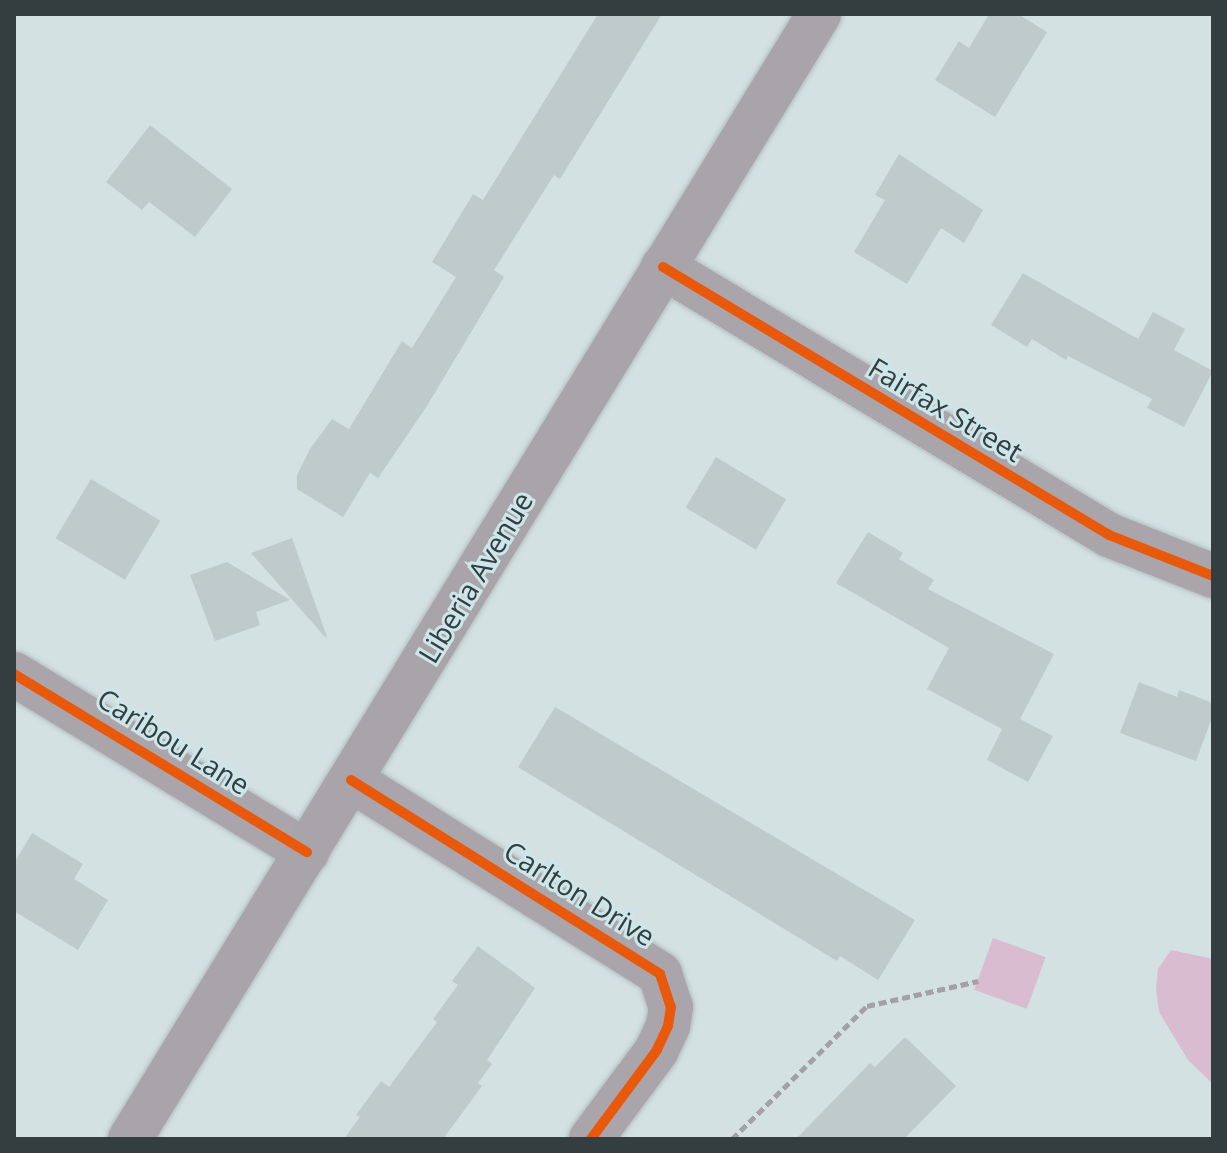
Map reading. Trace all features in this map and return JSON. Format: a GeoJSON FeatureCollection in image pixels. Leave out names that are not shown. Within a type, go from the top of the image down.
{"type":"FeatureCollection","features":[{"type":"Feature","properties":{"kind":"main road","name":"Liberia Avenue"},"geometry":{"type":"LineString","coordinates":[[130,1139],[819,14]]}},
{"type":"Feature","properties":{"kind":"street","name":"Fairfax Street"},"geometry":{"type":"LineString","coordinates":[[663,267],[1109,535],[1213,576]]}},
{"type":"Feature","properties":{"kind":"street","name":"Caribou Lane"},"geometry":{"type":"LineString","coordinates":[[14,674],[307,852]]}},
{"type":"Feature","properties":{"kind":"street","name":"Carlton Drive"},"geometry":{"type":"LineString","coordinates":[[351,780],[660,974],[671,1007],[668,1026],[657,1050],[591,1139]]}},
{"type":"Feature","properties":{"kind":"path"},"geometry":{"type":"LineString","coordinates":[[732,1139],[867,1006],[978,981]]}},
{"type":"Feature","properties":{"kind":"shaded area"},"geometry":{"type":"Polygon","coordinates":[[[993,938],[1046,957],[1027,1009],[974,990],[993,938]]]}},
{"type":"Feature","properties":{"kind":"shaded area"},"geometry":{"type":"Polygon","coordinates":[[[1171,950],[1213,959],[1213,1084],[1188,1060],[1159,1012],[1156,989],[1158,969],[1171,950]]]}},
{"type":"Feature","properties":{"kind":"building"},"geometry":{"type":"Polygon","coordinates":[[[598,14],[662,14],[560,179],[554,175],[494,270],[504,277],[427,406],[378,478],[370,473],[343,517],[297,489],[297,475],[310,449],[332,419],[349,429],[402,341],[412,348],[456,277],[432,262],[473,194],[483,200],[598,14]]]}},
{"type":"Feature","properties":{"kind":"building"},"geometry":{"type":"Polygon","coordinates":[[[989,14],[1018,14],[1047,32],[995,117],[935,80],[959,41],[969,48],[989,14]]]}},
{"type":"Feature","properties":{"kind":"building"},"geometry":{"type":"Polygon","coordinates":[[[150,125],[232,189],[195,237],[149,202],[142,210],[106,182],[150,125]]]}},
{"type":"Feature","properties":{"kind":"building"},"geometry":{"type":"Polygon","coordinates":[[[899,154],[983,210],[964,243],[941,228],[907,284],[854,252],[885,200],[875,195],[899,154]]]}},
{"type":"Feature","properties":{"kind":"building"},"geometry":{"type":"Polygon","coordinates":[[[1023,273],[1138,339],[1153,312],[1185,329],[1174,350],[1213,371],[1184,427],[1147,408],[1152,399],[1068,356],[1066,360],[1032,339],[1027,347],[991,325],[1023,273]]]}},
{"type":"Feature","properties":{"kind":"building"},"geometry":{"type":"Polygon","coordinates":[[[716,457],[786,499],[756,550],[686,508],[716,457]]]}},
{"type":"Feature","properties":{"kind":"building"},"geometry":{"type":"Polygon","coordinates":[[[91,479],[160,521],[125,580],[55,538],[91,479]]]}},
{"type":"Feature","properties":{"kind":"building"},"geometry":{"type":"Polygon","coordinates":[[[868,532],[903,553],[899,559],[934,580],[928,589],[1054,654],[1020,719],[1053,736],[1028,782],[987,760],[1002,729],[927,689],[949,648],[836,583],[868,532]]]}},
{"type":"Feature","properties":{"kind":"building"},"geometry":{"type":"Polygon","coordinates":[[[292,538],[327,637],[326,638],[251,553],[292,538]]]}},
{"type":"Feature","properties":{"kind":"building"},"geometry":{"type":"Polygon","coordinates":[[[227,562],[290,600],[256,612],[260,625],[215,641],[190,575],[227,562]]]}},
{"type":"Feature","properties":{"kind":"building"},"geometry":{"type":"Polygon","coordinates":[[[1139,682],[1177,697],[1179,690],[1213,703],[1213,715],[1196,761],[1120,733],[1139,682]]]}},
{"type":"Feature","properties":{"kind":"building"},"geometry":{"type":"Polygon","coordinates":[[[555,707],[915,920],[878,980],[840,956],[837,961],[518,767],[555,707]]]}},
{"type":"Feature","properties":{"kind":"building"},"geometry":{"type":"Polygon","coordinates":[[[32,833],[83,864],[74,879],[108,900],[78,950],[14,911],[14,863],[32,833]]]}},
{"type":"Feature","properties":{"kind":"building"},"geometry":{"type":"Polygon","coordinates":[[[478,946],[535,988],[487,1060],[492,1064],[478,1083],[482,1086],[443,1139],[344,1139],[360,1117],[356,1115],[381,1081],[389,1087],[437,1022],[433,1019],[458,985],[452,981],[478,946]]]}},
{"type":"Feature","properties":{"kind":"building"},"geometry":{"type":"Polygon","coordinates":[[[905,1037],[956,1086],[904,1139],[796,1139],[870,1063],[875,1067],[905,1037]]]}},
{"type":"Feature","properties":{"kind":"cycle path"},"geometry":{"type":"LineString","coordinates":[[663,267],[1109,535],[1213,576]]}},
{"type":"Feature","properties":{"kind":"cycle path"},"geometry":{"type":"LineString","coordinates":[[14,674],[307,852]]}},
{"type":"Feature","properties":{"kind":"cycle path"},"geometry":{"type":"LineString","coordinates":[[351,780],[660,974],[671,1007],[668,1026],[657,1050],[591,1139]]}}]}
